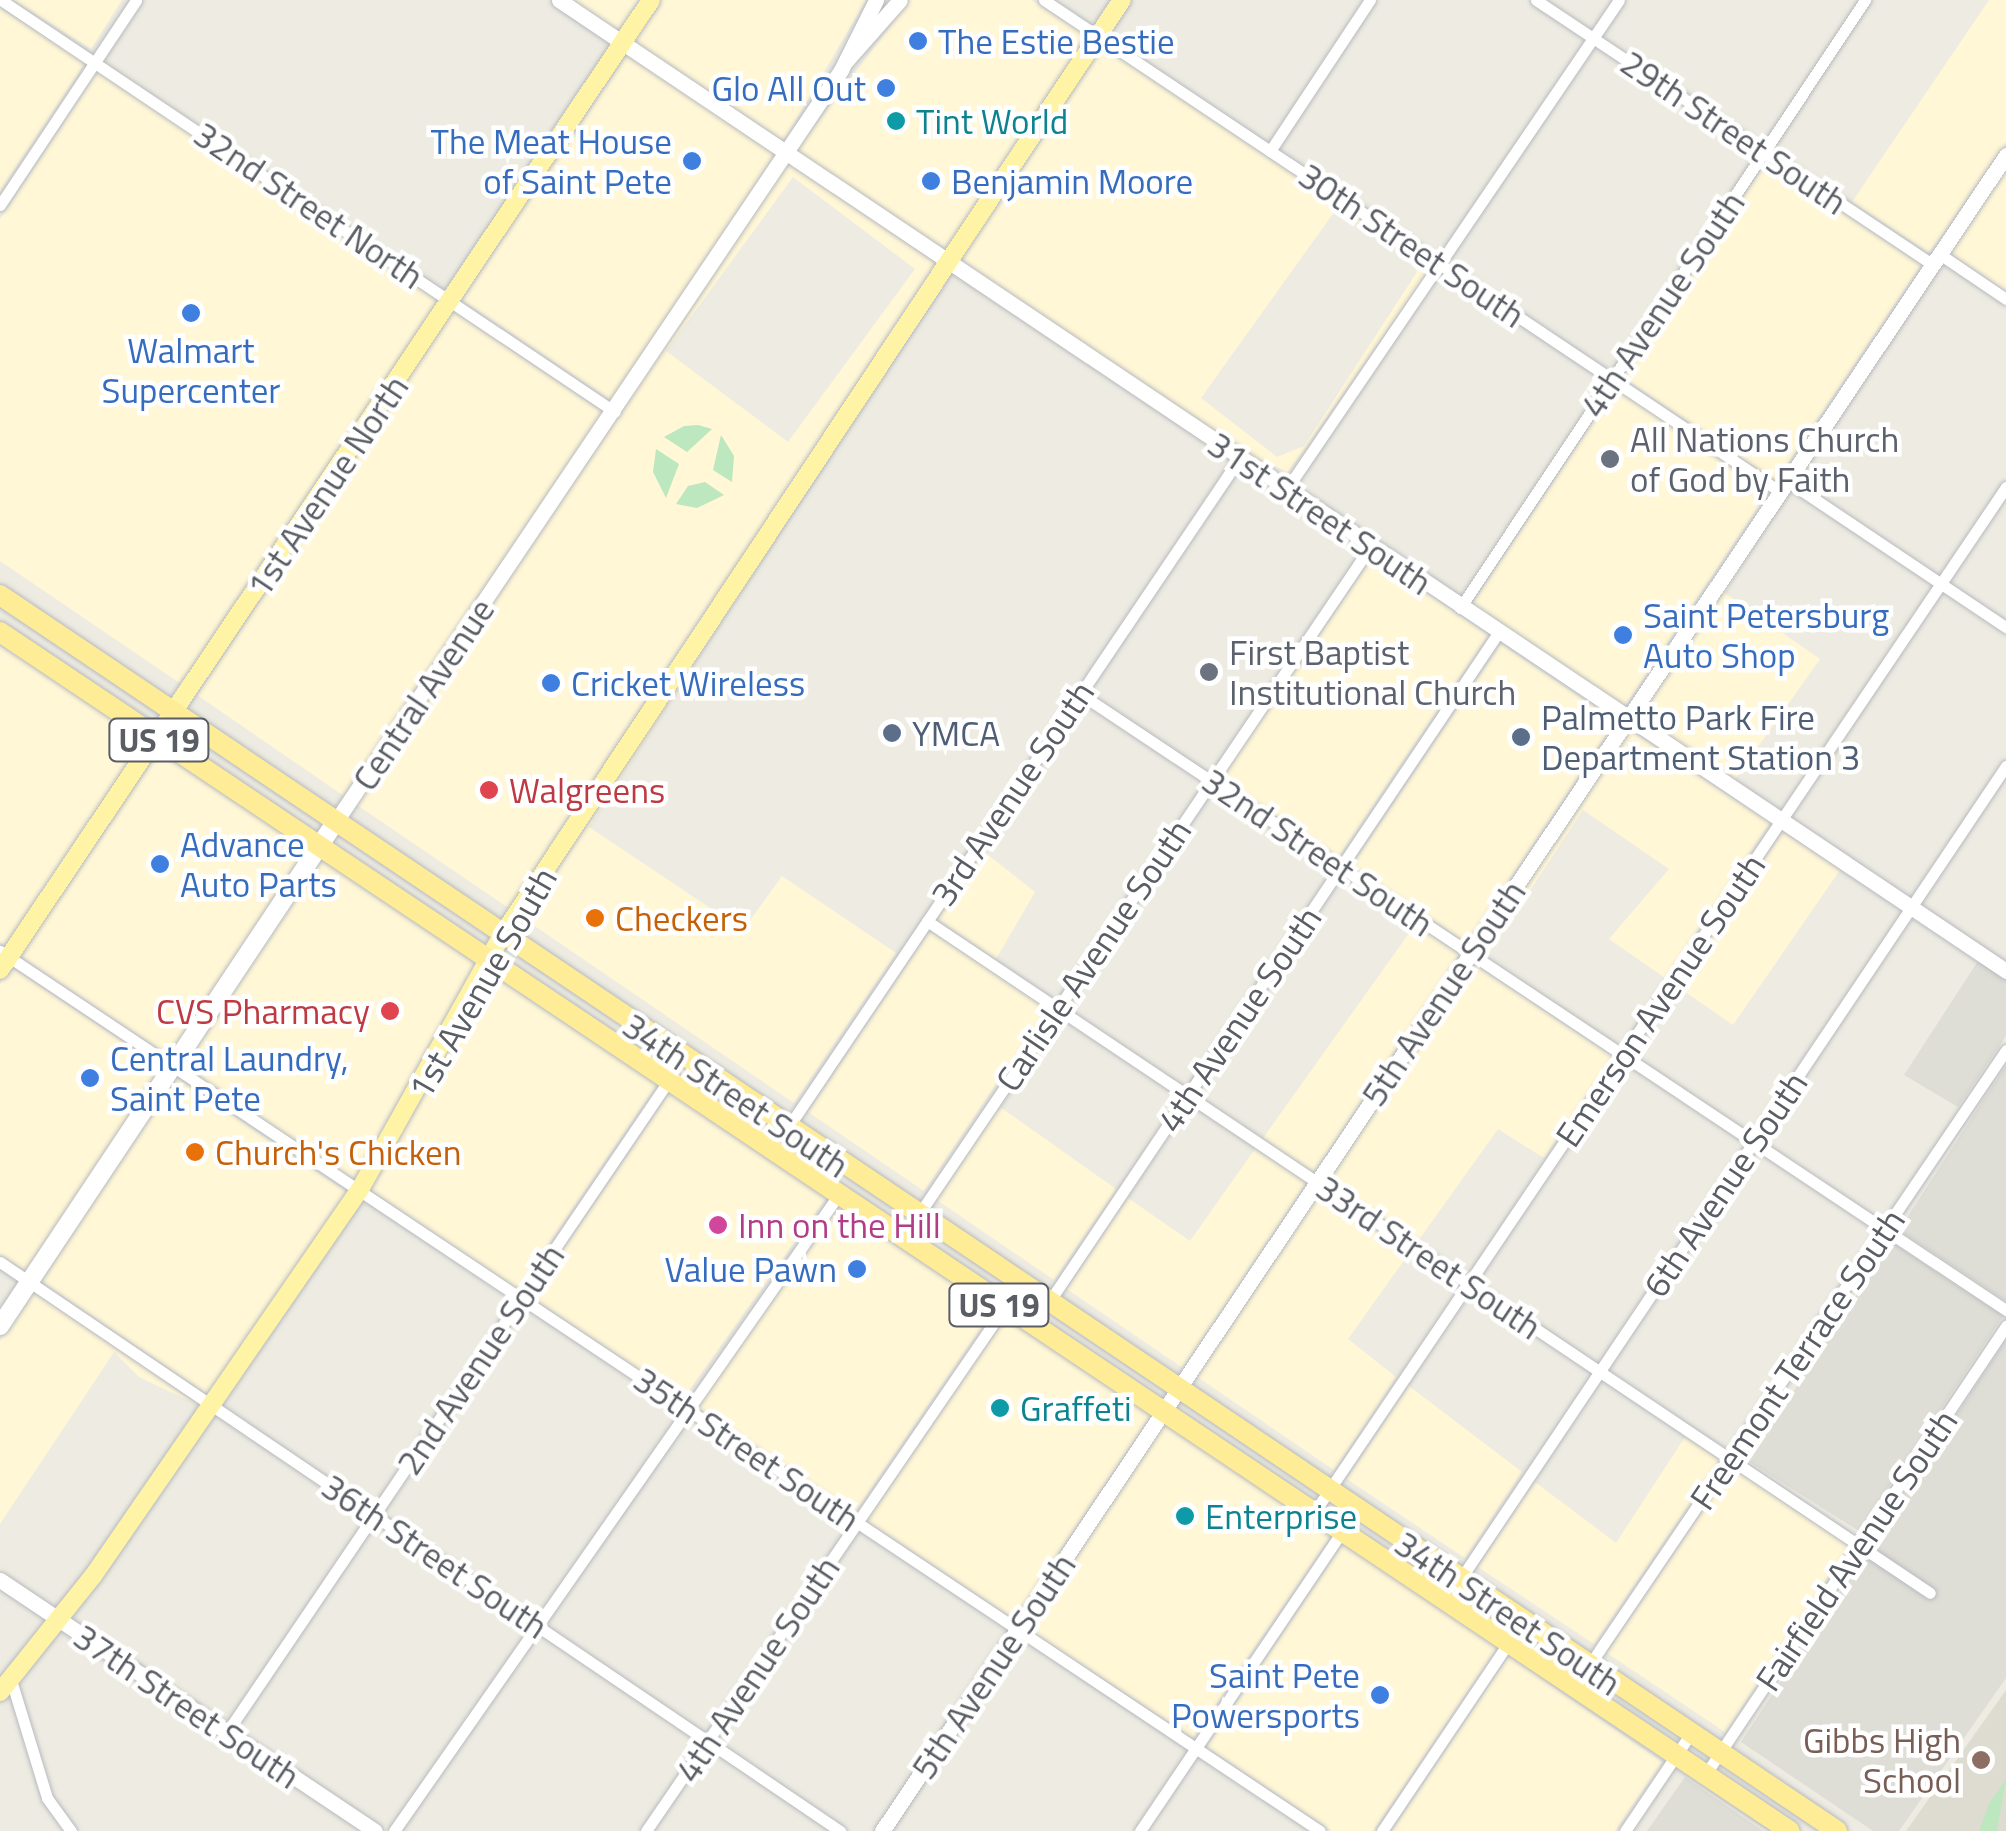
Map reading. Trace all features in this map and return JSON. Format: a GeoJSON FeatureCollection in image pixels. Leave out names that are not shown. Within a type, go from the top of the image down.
{"type":"FeatureCollection","features":[{"type":"Feature","properties":{"kind":"highway","name":"US 19"},"geometry":{"type":"LineString","coordinates":[[2,599],[334,824]]}},
{"type":"Feature","properties":{"kind":"highway","name":"US 19"},"geometry":{"type":"LineString","coordinates":[[0,632],[318,848]]}},
{"type":"Feature","properties":{"kind":"highway","name":"34th Street South"},"geometry":{"type":"LineString","coordinates":[[334,824],[1176,1392],[1838,1831]]}},
{"type":"Feature","properties":{"kind":"highway","name":"34th Street South"},"geometry":{"type":"LineString","coordinates":[[318,848],[1790,1831]]}},
{"type":"Feature","properties":{"kind":"highway"},"geometry":{"type":"LineString","coordinates":[[568,1017],[583,1006],[633,1040],[646,1034]]}},
{"type":"Feature","properties":{"kind":"highway"},"geometry":{"type":"LineString","coordinates":[[674,1088],[698,1083],[765,1129],[787,1129]]}},
{"type":"Feature","properties":{"kind":"highway"},"geometry":{"type":"LineString","coordinates":[[837,1197],[864,1194],[924,1234],[944,1234]]}},
{"type":"Feature","properties":{"kind":"main road","name":"1st Avenue North"},"geometry":{"type":"LineString","coordinates":[[3,959],[175,714],[651,0]]}},
{"type":"Feature","properties":{"kind":"main road","name":"1st Avenue South"},"geometry":{"type":"LineString","coordinates":[[6,1686],[213,1406],[358,1191],[501,937],[1122,0]]}},
{"type":"Feature","properties":{"kind":"main road","name":"Central Avenue"},"geometry":{"type":"LineString","coordinates":[[0,1326],[334,824]]}},
{"type":"Feature","properties":{"kind":"street","name":"32nd Street North"},"geometry":{"type":"LineString","coordinates":[[1,0],[615,412]]}},
{"type":"Feature","properties":{"kind":"street"},"geometry":{"type":"LineString","coordinates":[[0,205],[136,0]]}},
{"type":"Feature","properties":{"kind":"street","name":"31st Street South"},"geometry":{"type":"LineString","coordinates":[[559,0],[1626,720],[2006,971]]}},
{"type":"Feature","properties":{"kind":"street","name":"Central Avenue"},"geometry":{"type":"LineString","coordinates":[[846,62],[876,0]]}},
{"type":"Feature","properties":{"kind":"street","name":"Central Avenue"},"geometry":{"type":"LineString","coordinates":[[334,824],[615,412],[846,62],[900,0]]}},
{"type":"Feature","properties":{"kind":"street","name":"30th Street South"},"geometry":{"type":"LineString","coordinates":[[1044,0],[1612,378],[2006,628]]}},
{"type":"Feature","properties":{"kind":"street"},"geometry":{"type":"LineString","coordinates":[[1270,151],[1370,0]]}},
{"type":"Feature","properties":{"kind":"street","name":"29th Street South"},"geometry":{"type":"LineString","coordinates":[[1536,0],[1764,152],[2006,299]]}},
{"type":"Feature","properties":{"kind":"street"},"geometry":{"type":"LineString","coordinates":[[1286,490],[1619,0]]}},
{"type":"Feature","properties":{"kind":"street","name":"4th Avenue South"},"geometry":{"type":"LineString","coordinates":[[1460,608],[1865,0]]}},
{"type":"Feature","properties":{"kind":"street","name":"5th Avenue South"},"geometry":{"type":"LineString","coordinates":[[882,1831],[2006,155]]}},
{"type":"Feature","properties":{"kind":"street","name":"3rd Avenue South"},"geometry":{"type":"LineString","coordinates":[[787,1129],[1239,458]]}},
{"type":"Feature","properties":{"kind":"street","name":"Emerson Avenue South"},"geometry":{"type":"LineString","coordinates":[[1313,1514],[2006,487]]}},
{"type":"Feature","properties":{"kind":"street","name":"Carlisle Avenue South"},"geometry":{"type":"LineString","coordinates":[[918,1216],[1370,547]]}},
{"type":"Feature","properties":{"kind":"street","name":"4th Avenue South"},"geometry":{"type":"LineString","coordinates":[[1048,1304],[1498,634]]}},
{"type":"Feature","properties":{"kind":"street","name":"32nd Street South"},"geometry":{"type":"LineString","coordinates":[[1079,693],[2006,1310]]}},
{"type":"Feature","properties":{"kind":"street","name":"6th Avenue South"},"geometry":{"type":"LineString","coordinates":[[1445,1602],[2006,766]]}},
{"type":"Feature","properties":{"kind":"street","name":"33rd Street South"},"geometry":{"type":"LineString","coordinates":[[927,921],[1930,1593]]}},
{"type":"Feature","properties":{"kind":"street","name":"35th Street South"},"geometry":{"type":"LineString","coordinates":[[3,959],[174,1068],[1320,1831]]}},
{"type":"Feature","properties":{"kind":"street","name":"Freemont Terrace South"},"geometry":{"type":"LineString","coordinates":[[1588,1667],[2006,1050]]}},
{"type":"Feature","properties":{"kind":"street","name":"2nd Avenue South"},"geometry":{"type":"LineString","coordinates":[[224,1734],[520,1299],[674,1088]]}},
{"type":"Feature","properties":{"kind":"street"},"geometry":{"type":"LineString","coordinates":[[394,1831],[533,1623],[837,1197]]}},
{"type":"Feature","properties":{"kind":"street","name":"36th Street South"},"geometry":{"type":"LineString","coordinates":[[0,1262],[840,1831]]}},
{"type":"Feature","properties":{"kind":"street","name":"4th Avenue South"},"geometry":{"type":"LineString","coordinates":[[646,1831],[1004,1308]]}},
{"type":"Feature","properties":{"kind":"street","name":"Fairfield Avenue South"},"geometry":{"type":"LineString","coordinates":[[1706,1774],[2006,1326]]}},
{"type":"Feature","properties":{"kind":"street"},"geometry":{"type":"LineString","coordinates":[[1140,1831],[1356,1512]]}},
{"type":"Feature","properties":{"kind":"street","name":"37th Street South"},"geometry":{"type":"LineString","coordinates":[[0,1580],[224,1734],[375,1831]]}},
{"type":"Feature","properties":{"kind":"street"},"geometry":{"type":"LineString","coordinates":[[1382,1831],[1522,1623]]}},
{"type":"Feature","properties":{"kind":"street"},"geometry":{"type":"LineString","coordinates":[[6,1686],[48,1798],[72,1831]]}},
{"type":"Feature","properties":{"kind":"street"},"geometry":{"type":"LineString","coordinates":[[1625,1831],[1691,1733]]}},
{"type":"Feature","properties":{"kind":"shaded area"},"geometry":{"type":"Polygon","coordinates":[[[14,0],[122,0],[91,49],[14,0]]]}},
{"type":"Feature","properties":{"kind":"shaded area"},"geometry":{"type":"Polygon","coordinates":[[[571,0],[641,0],[620,32],[571,0]]]}},
{"type":"Feature","properties":{"kind":"shaded area"},"geometry":{"type":"Polygon","coordinates":[[[660,0],[866,0],[783,142],[633,41],[660,0]]]}},
{"type":"Feature","properties":{"kind":"shaded area"},"geometry":{"type":"Polygon","coordinates":[[[910,0],[1031,0],[1088,36],[944,252],[796,151],[910,0]]]}},
{"type":"Feature","properties":{"kind":"shaded area"},"geometry":{"type":"Polygon","coordinates":[[[1989,0],[2006,0],[2006,142],[1929,253],[1852,202],[1989,0]]]}},
{"type":"Feature","properties":{"kind":"shaded area"},"geometry":{"type":"Polygon","coordinates":[[[0,8],[85,63],[0,191],[0,8]]]}},
{"type":"Feature","properties":{"kind":"shaded area"},"geometry":{"type":"Polygon","coordinates":[[[1101,45],[1431,267],[1288,472],[1242,452],[957,261],[1101,45]],[[1337,208],[1201,398],[1277,457],[1304,446],[1417,272],[1412,258],[1337,208]]]}},
{"type":"Feature","properties":{"kind":"shaded area"},"geometry":{"type":"Polygon","coordinates":[[[627,54],[775,154],[612,401],[461,299],[627,54]]]}},
{"type":"Feature","properties":{"kind":"shaded area"},"geometry":{"type":"Polygon","coordinates":[[[98,71],[440,302],[184,686],[0,561],[0,219],[98,71]]]}},
{"type":"Feature","properties":{"kind":"shaded area"},"geometry":{"type":"Polygon","coordinates":[[[1767,162],[1921,265],[1776,481],[1623,377],[1767,162]]]}},
{"type":"Feature","properties":{"kind":"shaded area"},"geometry":{"type":"Polygon","coordinates":[[[788,163],[937,264],[510,909],[357,805],[788,163]],[[793,177],[666,351],[788,442],[915,269],[793,177]]]}},
{"type":"Feature","properties":{"kind":"shaded area"},"geometry":{"type":"Polygon","coordinates":[[[2006,169],[2006,291],[1948,252],[2006,169]]]}},
{"type":"Feature","properties":{"kind":"shaded area"},"geometry":{"type":"Polygon","coordinates":[[[453,311],[604,413],[344,796],[197,695],[453,311]]]}},
{"type":"Feature","properties":{"kind":"shaded area"},"geometry":{"type":"Polygon","coordinates":[[[1615,389],[1768,492],[1623,709],[1471,606],[1615,389]]]}},
{"type":"Feature","properties":{"kind":"shaded area"},"geometry":{"type":"Polygon","coordinates":[[[1789,491],[1725,593],[1820,659],[1733,782],[1636,718],[1789,491]]]}},
{"type":"Feature","properties":{"kind":"shaded area"},"geometry":{"type":"Polygon","coordinates":[[[804,495],[589,827],[743,930],[782,876],[896,953],[794,1103],[523,918],[804,495]]]}},
{"type":"Feature","properties":{"kind":"shaded area"},"geometry":{"type":"Polygon","coordinates":[[[1373,557],[1488,635],[1338,857],[1221,779],[1373,557]]]}},
{"type":"Feature","properties":{"kind":"shaded area"},"geometry":{"type":"Polygon","coordinates":[[[0,641],[147,741],[6,947],[0,942],[0,641]]]}},
{"type":"Feature","properties":{"kind":"shaded area"},"geometry":{"type":"Polygon","coordinates":[[[1501,644],[1615,721],[1467,943],[1352,866],[1501,644]]]}},
{"type":"Feature","properties":{"kind":"shaded area"},"geometry":{"type":"Polygon","coordinates":[[[1629,730],[1770,823],[1665,978],[1609,939],[1669,869],[1583,810],[1487,956],[1480,952],[1629,730]]]}},
{"type":"Feature","properties":{"kind":"shaded area"},"geometry":{"type":"Polygon","coordinates":[[[160,750],[308,849],[171,1057],[19,955],[160,750]]]}},
{"type":"Feature","properties":{"kind":"shaded area"},"geometry":{"type":"Polygon","coordinates":[[[1783,832],[1840,870],[1733,1025],[1678,987],[1783,832]]]}},
{"type":"Feature","properties":{"kind":"shaded area"},"geometry":{"type":"Polygon","coordinates":[[[983,851],[1035,892],[996,959],[938,919],[983,851]]]}},
{"type":"Feature","properties":{"kind":"shaded area"},"geometry":{"type":"Polygon","coordinates":[[[321,858],[478,965],[356,1181],[184,1066],[321,858]]]}},
{"type":"Feature","properties":{"kind":"shaded area"},"geometry":{"type":"Polygon","coordinates":[[[1415,925],[1459,954],[1314,1172],[1263,1138],[1415,925]]]}},
{"type":"Feature","properties":{"kind":"shaded area"},"geometry":{"type":"Polygon","coordinates":[[[930,931],[1047,1009],[924,1191],[808,1112],[930,931]]]}},
{"type":"Feature","properties":{"kind":"shaded area"},"geometry":{"type":"Polygon","coordinates":[[[1978,961],[2006,979],[2006,1036],[1958,1107],[1904,1075],[1978,961]]]}},
{"type":"Feature","properties":{"kind":"shaded area"},"geometry":{"type":"Polygon","coordinates":[[[1472,963],[1612,1056],[1544,1158],[1498,1129],[1418,1241],[1327,1180],[1472,963]]]}},
{"type":"Feature","properties":{"kind":"shaded area"},"geometry":{"type":"Polygon","coordinates":[[[11,967],[163,1069],[27,1272],[0,1254],[0,984],[11,967]]]}},
{"type":"Feature","properties":{"kind":"shaded area"},"geometry":{"type":"Polygon","coordinates":[[[491,974],[657,1084],[518,1289],[369,1189],[491,974]]]}},
{"type":"Feature","properties":{"kind":"shaded area"},"geometry":{"type":"Polygon","coordinates":[[[2006,1065],[2006,1301],[1899,1230],[2006,1065]]]}},
{"type":"Feature","properties":{"kind":"shaded area"},"geometry":{"type":"Polygon","coordinates":[[[176,1078],[348,1193],[210,1396],[40,1280],[176,1078]]]}},
{"type":"Feature","properties":{"kind":"shaded area"},"geometry":{"type":"Polygon","coordinates":[[[670,1093],[826,1198],[683,1399],[531,1297],[670,1093]]]}},
{"type":"Feature","properties":{"kind":"shaded area"},"geometry":{"type":"Polygon","coordinates":[[[1000,1107],[1116,1189],[1054,1280],[937,1200],[1000,1107]]]}},
{"type":"Feature","properties":{"kind":"shaded area"},"geometry":{"type":"Polygon","coordinates":[[[1255,1149],[1306,1183],[1183,1368],[1067,1289],[1128,1198],[1190,1241],[1255,1149]]]}},
{"type":"Feature","properties":{"kind":"shaded area"},"geometry":{"type":"Polygon","coordinates":[[[1319,1192],[1410,1252],[1348,1339],[1396,1377],[1334,1470],[1196,1376],[1319,1192]]]}},
{"type":"Feature","properties":{"kind":"shaded area"},"geometry":{"type":"Polygon","coordinates":[[[839,1207],[993,1310],[854,1513],[696,1407],[839,1207]]]}},
{"type":"Feature","properties":{"kind":"shaded area"},"geometry":{"type":"Polygon","coordinates":[[[1891,1242],[2003,1316],[1859,1531],[1748,1461],[1891,1242]]]}},
{"type":"Feature","properties":{"kind":"shaded area"},"geometry":{"type":"Polygon","coordinates":[[[33,1292],[202,1407],[139,1377],[114,1352],[0,1524],[0,1341],[33,1292]]]}},
{"type":"Feature","properties":{"kind":"shaded area"},"geometry":{"type":"Polygon","coordinates":[[[1006,1318],[1151,1415],[1014,1619],[867,1521],[1006,1318]]]}},
{"type":"Feature","properties":{"kind":"shaded area"},"geometry":{"type":"Polygon","coordinates":[[[2006,1340],[2006,1678],[1899,1831],[1873,1831],[1741,1742],[2006,1340]]]}},
{"type":"Feature","properties":{"kind":"shaded area"},"geometry":{"type":"Polygon","coordinates":[[[1409,1386],[1522,1472],[1465,1558],[1347,1479],[1409,1386]]]}},
{"type":"Feature","properties":{"kind":"shaded area"},"geometry":{"type":"Polygon","coordinates":[[[1164,1424],[1331,1535],[1193,1738],[1027,1628],[1164,1424]]]}},
{"type":"Feature","properties":{"kind":"shaded area"},"geometry":{"type":"Polygon","coordinates":[[[1685,1437],[1719,1460],[1594,1644],[1478,1567],[1535,1482],[1616,1543],[1685,1437]]]}},
{"type":"Feature","properties":{"kind":"shaded area"},"geometry":{"type":"Polygon","coordinates":[[[1732,1468],[1848,1546],[1725,1732],[1607,1653],[1732,1468]]]}},
{"type":"Feature","properties":{"kind":"shaded area"},"geometry":{"type":"Polygon","coordinates":[[[1344,1543],[1497,1647],[1373,1831],[1332,1831],[1207,1747],[1344,1543]]]}},
{"type":"Feature","properties":{"kind":"shaded area"},"geometry":{"type":"Polygon","coordinates":[[[1509,1656],[1662,1762],[1615,1831],[1392,1831],[1509,1656]]]}},
{"type":"Feature","properties":{"kind":"shaded area","name":"Gibbs High School"},"geometry":{"type":"Polygon","coordinates":[[[2006,1690],[2006,1831],[1906,1831],[2006,1690]]]}},
{"type":"Feature","properties":{"kind":"shaded area"},"geometry":{"type":"Polygon","coordinates":[[[1685,1777],[1763,1831],[1647,1831],[1685,1777]]]}},
{"type":"Feature","properties":{"kind":"green space"},"geometry":{"type":"Polygon","coordinates":[[[684,426],[712,429],[687,452],[664,437],[684,426]]]}},
{"type":"Feature","properties":{"kind":"green space"},"geometry":{"type":"Polygon","coordinates":[[[721,435],[734,456],[732,482],[713,470],[721,435]]]}},
{"type":"Feature","properties":{"kind":"green space"},"geometry":{"type":"Polygon","coordinates":[[[656,449],[679,464],[666,498],[653,472],[656,449]]]}},
{"type":"Feature","properties":{"kind":"green space"},"geometry":{"type":"Polygon","coordinates":[[[705,482],[724,495],[697,508],[676,504],[688,486],[705,482]]]}},
{"type":"Feature","properties":{"kind":"green space"},"geometry":{"type":"Polygon","coordinates":[[[2006,1779],[1997,1831],[1979,1831],[1989,1804],[2006,1779]]]}},
{"type":"Feature","properties":{"kind":"place","name":"The Estie Bestie"},"geometry":{"type":"Point","coordinates":[918,41]}},
{"type":"Feature","properties":{"kind":"place","name":"Glo All Out"},"geometry":{"type":"Point","coordinates":[886,88]}},
{"type":"Feature","properties":{"kind":"place","name":"Tint World"},"geometry":{"type":"Point","coordinates":[896,121]}},
{"type":"Feature","properties":{"kind":"place","name":"The Meat House of Saint Pete"},"geometry":{"type":"Point","coordinates":[692,161]}},
{"type":"Feature","properties":{"kind":"place","name":"Benjamin Moore"},"geometry":{"type":"Point","coordinates":[931,181]}},
{"type":"Feature","properties":{"kind":"place","name":"Walmart Supercenter"},"geometry":{"type":"Point","coordinates":[191,313]}},
{"type":"Feature","properties":{"kind":"place","name":"All Nations Church of God by Faith"},"geometry":{"type":"Point","coordinates":[1610,459]}},
{"type":"Feature","properties":{"kind":"place","name":"Saint Petersburg Auto Shop"},"geometry":{"type":"Point","coordinates":[1623,635]}},
{"type":"Feature","properties":{"kind":"place","name":"First Baptist Institutional Church"},"geometry":{"type":"Point","coordinates":[1209,672]}},
{"type":"Feature","properties":{"kind":"place","name":"Cricket Wireless"},"geometry":{"type":"Point","coordinates":[551,683]}},
{"type":"Feature","properties":{"kind":"place","name":"YMCA"},"geometry":{"type":"Point","coordinates":[892,733]}},
{"type":"Feature","properties":{"kind":"place","name":"Palmetto Park Fire Department Station 3"},"geometry":{"type":"Point","coordinates":[1521,737]}},
{"type":"Feature","properties":{"kind":"place","name":"Walgreens"},"geometry":{"type":"Point","coordinates":[489,790]}},
{"type":"Feature","properties":{"kind":"place","name":"Advance Auto Parts"},"geometry":{"type":"Point","coordinates":[160,864]}},
{"type":"Feature","properties":{"kind":"place","name":"Checkers"},"geometry":{"type":"Point","coordinates":[595,918]}},
{"type":"Feature","properties":{"kind":"place","name":"CVS Pharmacy"},"geometry":{"type":"Point","coordinates":[390,1011]}},
{"type":"Feature","properties":{"kind":"place","name":"Central Laundry, Saint Pete"},"geometry":{"type":"Point","coordinates":[90,1078]}},
{"type":"Feature","properties":{"kind":"place","name":"Church's Chicken"},"geometry":{"type":"Point","coordinates":[195,1152]}},
{"type":"Feature","properties":{"kind":"place","name":"Inn on the Hill"},"geometry":{"type":"Point","coordinates":[718,1225]}},
{"type":"Feature","properties":{"kind":"place","name":"Value Pawn"},"geometry":{"type":"Point","coordinates":[857,1269]}},
{"type":"Feature","properties":{"kind":"place","name":"Graffeti"},"geometry":{"type":"Point","coordinates":[1000,1408]}},
{"type":"Feature","properties":{"kind":"place","name":"Enterprise"},"geometry":{"type":"Point","coordinates":[1185,1516]}},
{"type":"Feature","properties":{"kind":"place","name":"Saint Pete Powersports"},"geometry":{"type":"Point","coordinates":[1380,1695]}},
{"type":"Feature","properties":{"kind":"place","name":"Gibbs High School"},"geometry":{"type":"Point","coordinates":[1981,1760]}}]}
